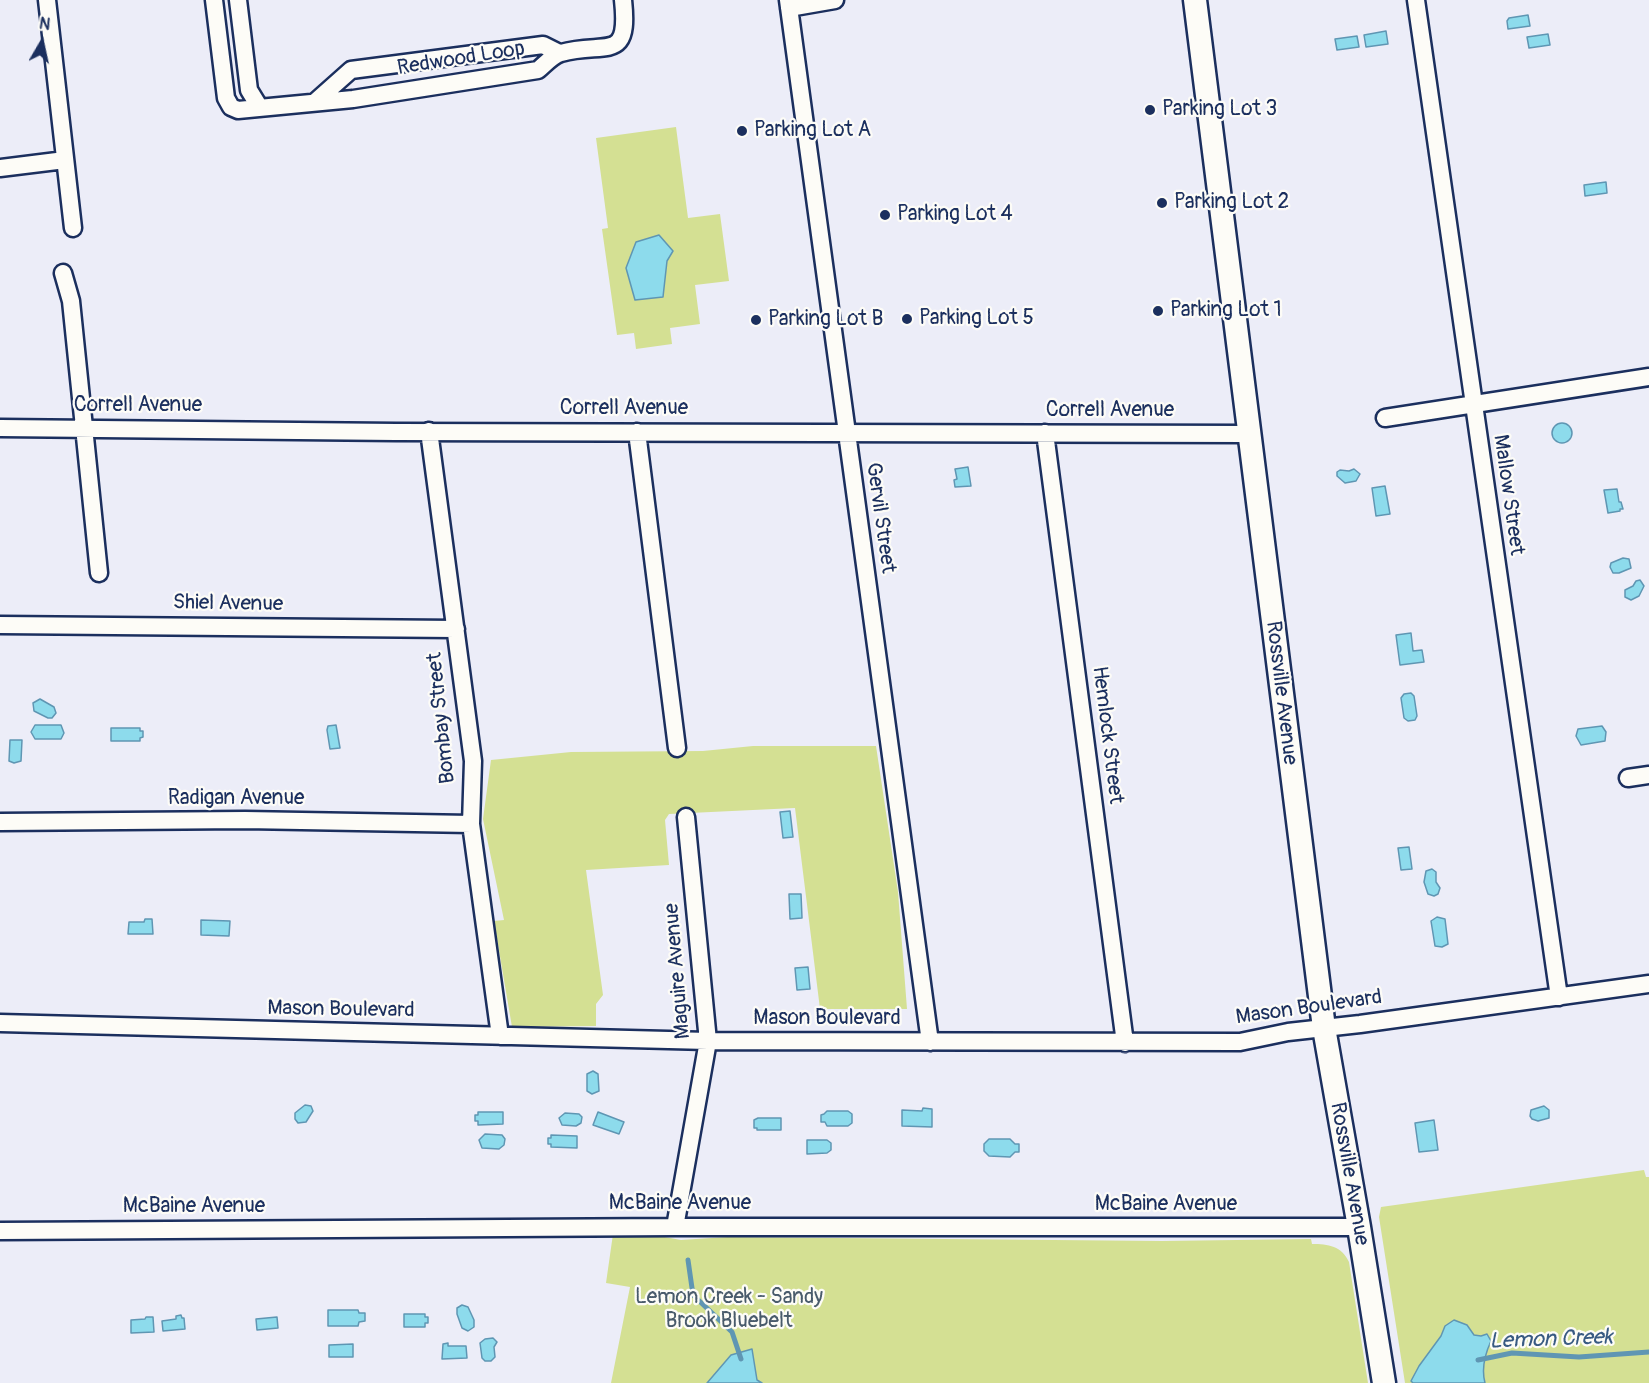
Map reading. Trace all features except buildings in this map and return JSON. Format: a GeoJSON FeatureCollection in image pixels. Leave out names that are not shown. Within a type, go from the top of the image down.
{"type":"FeatureCollection","features":[{"type":"Feature","properties":{"kind":"street"},"geometry":{"type":"LineString","coordinates":[[47,0],[73,228]]}},
{"type":"Feature","properties":{"kind":"street","name":"Redwood Loop"},"geometry":{"type":"LineString","coordinates":[[214,0],[228,104],[238,110],[353,99],[538,70],[559,53],[610,46],[618,42],[623,37],[625,29],[623,0]]}},
{"type":"Feature","properties":{"kind":"street"},"geometry":{"type":"LineString","coordinates":[[238,0],[249,90],[260,108]]}},
{"type":"Feature","properties":{"kind":"street"},"geometry":{"type":"LineString","coordinates":[[788,4],[835,0]]}},
{"type":"Feature","properties":{"kind":"street","name":"Rossville Avenue"},"geometry":{"type":"LineString","coordinates":[[1195,0],[1324,1028],[1384,1383]]}},
{"type":"Feature","properties":{"kind":"street","name":"Mallow Street"},"geometry":{"type":"LineString","coordinates":[[1416,0],[1558,997]]}},
{"type":"Feature","properties":{"kind":"street","name":"Gervil Street"},"geometry":{"type":"LineString","coordinates":[[788,4],[930,1042]]}},
{"type":"Feature","properties":{"kind":"street"},"geometry":{"type":"LineString","coordinates":[[315,102],[351,70],[543,45],[559,53]]}},
{"type":"Feature","properties":{"kind":"street"},"geometry":{"type":"LineString","coordinates":[[0,168],[65,160]]}},
{"type":"Feature","properties":{"kind":"street"},"geometry":{"type":"LineString","coordinates":[[63,273],[71,301],[99,573]]}},
{"type":"Feature","properties":{"kind":"street"},"geometry":{"type":"LineString","coordinates":[[1385,418],[1649,377]]}},
{"type":"Feature","properties":{"kind":"street","name":"Correll Avenue"},"geometry":{"type":"LineString","coordinates":[[0,428],[1248,434]]}},
{"type":"Feature","properties":{"kind":"street","name":"Bombay Street"},"geometry":{"type":"LineString","coordinates":[[429,431],[473,761],[471,824],[500,1036]]}},
{"type":"Feature","properties":{"kind":"street"},"geometry":{"type":"LineString","coordinates":[[637,432],[677,748]]}},
{"type":"Feature","properties":{"kind":"street","name":"Hemlock Street"},"geometry":{"type":"LineString","coordinates":[[1046,433],[1125,1043]]}},
{"type":"Feature","properties":{"kind":"street","name":"Shiel Avenue"},"geometry":{"type":"LineString","coordinates":[[0,625],[456,629]]}},
{"type":"Feature","properties":{"kind":"street"},"geometry":{"type":"LineString","coordinates":[[1628,778],[1649,775]]}},
{"type":"Feature","properties":{"kind":"street","name":"Maguire Avenue"},"geometry":{"type":"LineString","coordinates":[[675,1227],[708,1041],[686,817]]}},
{"type":"Feature","properties":{"kind":"street","name":"Radigan Avenue"},"geometry":{"type":"LineString","coordinates":[[0,822],[245,820],[471,824]]}},
{"type":"Feature","properties":{"kind":"street","name":"Mason Boulevard"},"geometry":{"type":"LineString","coordinates":[[0,1023],[708,1041],[1240,1042],[1288,1032],[1649,984]]}},
{"type":"Feature","properties":{"kind":"street","name":"McBaine Avenue"},"geometry":{"type":"LineString","coordinates":[[0,1231],[675,1227],[1359,1227]]}},
{"type":"Feature","properties":{"kind":"green space"},"geometry":{"type":"Polygon","coordinates":[[[676,127],[688,218],[720,214],[729,281],[695,285],[700,324],[670,328],[672,344],[636,349],[634,333],[617,335],[602,229],[608,228],[596,138],[676,127]]]}},
{"type":"Feature","properties":{"kind":"green space"},"geometry":{"type":"Polygon","coordinates":[[[753,746],[876,746],[898,892],[907,1009],[820,1009],[795,808],[669,814],[665,820],[669,865],[586,870],[603,995],[596,1004],[596,1026],[512,1027],[494,921],[504,920],[483,819],[491,760],[571,752],[703,751],[753,746]]]}},
{"type":"Feature","properties":{"kind":"green space"},"geometry":{"type":"Polygon","coordinates":[[[1644,1170],[1646,1177],[1649,1177],[1649,1383],[1405,1383],[1379,1217],[1381,1207],[1644,1170]]]}},
{"type":"Feature","properties":{"kind":"green space","name":"Lemon Creek - Sandy Brook Bluebelt"},"geometry":{"type":"Polygon","coordinates":[[[613,1234],[659,1236],[681,1240],[727,1237],[1162,1241],[1311,1239],[1312,1244],[1329,1245],[1343,1252],[1349,1262],[1368,1383],[611,1383],[630,1287],[606,1283],[613,1234]]]}},
{"type":"Feature","properties":{"kind":"water"},"geometry":{"type":"Polygon","coordinates":[[[1528,15],[1530,26],[1508,29],[1509,18],[1528,15]]]}},
{"type":"Feature","properties":{"kind":"water"},"geometry":{"type":"Polygon","coordinates":[[[1386,31],[1388,44],[1366,47],[1364,35],[1386,31]]]}},
{"type":"Feature","properties":{"kind":"water"},"geometry":{"type":"Polygon","coordinates":[[[1548,34],[1550,45],[1529,48],[1527,37],[1548,34]]]}},
{"type":"Feature","properties":{"kind":"water"},"geometry":{"type":"Polygon","coordinates":[[[1357,36],[1359,47],[1337,50],[1335,39],[1357,36]]]}},
{"type":"Feature","properties":{"kind":"water"},"geometry":{"type":"Polygon","coordinates":[[[1606,182],[1607,193],[1585,196],[1584,185],[1606,182]]]}},
{"type":"Feature","properties":{"kind":"water"},"geometry":{"type":"Polygon","coordinates":[[[659,235],[673,251],[667,261],[663,297],[635,300],[626,268],[636,242],[659,235]]]}},
{"type":"Feature","properties":{"kind":"water"},"geometry":{"type":"Polygon","coordinates":[[[1562,423],[1569,426],[1572,433],[1569,440],[1562,443],[1555,440],[1552,433],[1555,426],[1562,423]]]}},
{"type":"Feature","properties":{"kind":"water"},"geometry":{"type":"Polygon","coordinates":[[[968,467],[971,486],[955,487],[954,480],[957,479],[955,469],[968,467]]]}},
{"type":"Feature","properties":{"kind":"water"},"geometry":{"type":"Polygon","coordinates":[[[1354,469],[1360,474],[1356,481],[1345,483],[1337,476],[1340,470],[1354,469]]]}},
{"type":"Feature","properties":{"kind":"water"},"geometry":{"type":"Polygon","coordinates":[[[1385,486],[1390,514],[1376,516],[1372,488],[1385,486]]]}},
{"type":"Feature","properties":{"kind":"water"},"geometry":{"type":"Polygon","coordinates":[[[1617,489],[1619,502],[1623,509],[1608,513],[1604,490],[1617,489]]]}},
{"type":"Feature","properties":{"kind":"water"},"geometry":{"type":"Polygon","coordinates":[[[1623,558],[1629,559],[1631,568],[1613,573],[1611,563],[1623,558]]]}},
{"type":"Feature","properties":{"kind":"water"},"geometry":{"type":"Polygon","coordinates":[[[1640,580],[1644,586],[1639,596],[1631,600],[1625,597],[1625,590],[1640,580]]]}},
{"type":"Feature","properties":{"kind":"water"},"geometry":{"type":"Polygon","coordinates":[[[1411,633],[1413,651],[1422,650],[1424,662],[1400,665],[1396,635],[1411,633]]]}},
{"type":"Feature","properties":{"kind":"water"},"geometry":{"type":"Polygon","coordinates":[[[1411,693],[1414,696],[1417,716],[1415,720],[1408,721],[1404,718],[1401,698],[1404,694],[1411,693]]]}},
{"type":"Feature","properties":{"kind":"water"},"geometry":{"type":"Polygon","coordinates":[[[40,699],[54,707],[56,713],[52,718],[34,711],[33,703],[40,699]]]}},
{"type":"Feature","properties":{"kind":"water"},"geometry":{"type":"Polygon","coordinates":[[[35,725],[61,725],[64,733],[61,739],[35,739],[31,732],[35,725]]]}},
{"type":"Feature","properties":{"kind":"water"},"geometry":{"type":"Polygon","coordinates":[[[336,725],[340,748],[330,749],[328,726],[336,725]]]}},
{"type":"Feature","properties":{"kind":"water"},"geometry":{"type":"Polygon","coordinates":[[[1602,726],[1606,732],[1605,741],[1581,745],[1576,736],[1578,729],[1602,726]]]}},
{"type":"Feature","properties":{"kind":"water"},"geometry":{"type":"Polygon","coordinates":[[[111,728],[140,728],[140,731],[143,731],[143,737],[140,741],[111,741],[111,728]]]}},
{"type":"Feature","properties":{"kind":"water"},"geometry":{"type":"Polygon","coordinates":[[[10,740],[22,740],[21,761],[14,763],[9,761],[10,740]]]}},
{"type":"Feature","properties":{"kind":"water"},"geometry":{"type":"Polygon","coordinates":[[[790,811],[793,837],[783,838],[780,812],[790,811]]]}},
{"type":"Feature","properties":{"kind":"water"},"geometry":{"type":"Polygon","coordinates":[[[1409,847],[1412,869],[1401,870],[1398,848],[1409,847]]]}},
{"type":"Feature","properties":{"kind":"water"},"geometry":{"type":"Polygon","coordinates":[[[1432,869],[1436,872],[1436,882],[1440,888],[1438,894],[1434,896],[1428,894],[1424,882],[1426,871],[1432,869]]]}},
{"type":"Feature","properties":{"kind":"water"},"geometry":{"type":"Polygon","coordinates":[[[789,894],[801,894],[802,918],[790,919],[789,894]]]}},
{"type":"Feature","properties":{"kind":"water"},"geometry":{"type":"Polygon","coordinates":[[[1437,917],[1445,919],[1448,944],[1442,947],[1435,946],[1431,921],[1437,917]]]}},
{"type":"Feature","properties":{"kind":"water"},"geometry":{"type":"Polygon","coordinates":[[[145,919],[152,919],[153,934],[128,934],[129,922],[144,922],[145,919]]]}},
{"type":"Feature","properties":{"kind":"water"},"geometry":{"type":"Polygon","coordinates":[[[201,920],[230,921],[229,936],[201,935],[201,920]]]}},
{"type":"Feature","properties":{"kind":"water"},"geometry":{"type":"Polygon","coordinates":[[[808,967],[810,989],[797,990],[795,968],[808,967]]]}},
{"type":"Feature","properties":{"kind":"water"},"geometry":{"type":"Polygon","coordinates":[[[593,1071],[598,1074],[599,1091],[592,1094],[587,1091],[587,1074],[593,1071]]]}},
{"type":"Feature","properties":{"kind":"water"},"geometry":{"type":"Polygon","coordinates":[[[305,1105],[311,1106],[313,1111],[306,1122],[298,1123],[295,1113],[305,1105]]]}},
{"type":"Feature","properties":{"kind":"water"},"geometry":{"type":"Polygon","coordinates":[[[1544,1106],[1549,1110],[1549,1118],[1538,1121],[1532,1119],[1531,1110],[1544,1106]]]}},
{"type":"Feature","properties":{"kind":"water"},"geometry":{"type":"Polygon","coordinates":[[[923,1108],[932,1109],[932,1127],[902,1126],[902,1110],[922,1111],[923,1108]]]}},
{"type":"Feature","properties":{"kind":"water"},"geometry":{"type":"Polygon","coordinates":[[[827,1111],[848,1111],[852,1114],[852,1123],[848,1126],[827,1126],[825,1122],[821,1122],[821,1115],[827,1111]]]}},
{"type":"Feature","properties":{"kind":"water"},"geometry":{"type":"Polygon","coordinates":[[[478,1112],[503,1112],[503,1124],[478,1125],[475,1115],[478,1115],[478,1112]]]}},
{"type":"Feature","properties":{"kind":"water"},"geometry":{"type":"Polygon","coordinates":[[[598,1112],[624,1122],[619,1134],[593,1125],[598,1112]]]}},
{"type":"Feature","properties":{"kind":"water"},"geometry":{"type":"Polygon","coordinates":[[[565,1113],[579,1114],[582,1117],[581,1123],[576,1126],[562,1125],[559,1118],[565,1113]]]}},
{"type":"Feature","properties":{"kind":"water"},"geometry":{"type":"Polygon","coordinates":[[[781,1118],[781,1130],[757,1130],[754,1128],[754,1120],[781,1118]]]}},
{"type":"Feature","properties":{"kind":"water"},"geometry":{"type":"Polygon","coordinates":[[[1434,1120],[1438,1150],[1419,1152],[1415,1123],[1434,1120]]]}},
{"type":"Feature","properties":{"kind":"water"},"geometry":{"type":"Polygon","coordinates":[[[485,1134],[502,1135],[505,1139],[504,1145],[499,1149],[482,1148],[479,1140],[485,1134]]]}},
{"type":"Feature","properties":{"kind":"water"},"geometry":{"type":"Polygon","coordinates":[[[551,1135],[577,1136],[577,1148],[551,1147],[551,1144],[548,1144],[548,1138],[551,1138],[551,1135]]]}},
{"type":"Feature","properties":{"kind":"water"},"geometry":{"type":"Polygon","coordinates":[[[989,1139],[1010,1139],[1015,1144],[1019,1144],[1019,1152],[1015,1152],[1010,1157],[989,1156],[984,1151],[984,1144],[989,1139]]]}},
{"type":"Feature","properties":{"kind":"water"},"geometry":{"type":"Polygon","coordinates":[[[807,1140],[827,1140],[831,1143],[831,1150],[827,1153],[807,1154],[807,1140]]]}},
{"type":"Feature","properties":{"kind":"water"},"geometry":{"type":"Polygon","coordinates":[[[462,1305],[468,1307],[474,1320],[474,1327],[468,1331],[462,1328],[457,1314],[457,1308],[462,1305]]]}},
{"type":"Feature","properties":{"kind":"water"},"geometry":{"type":"Polygon","coordinates":[[[328,1310],[358,1310],[359,1313],[365,1313],[365,1321],[359,1322],[358,1326],[328,1326],[328,1310]]]}},
{"type":"Feature","properties":{"kind":"water"},"geometry":{"type":"Polygon","coordinates":[[[404,1314],[425,1314],[425,1317],[428,1317],[428,1323],[425,1323],[425,1327],[404,1327],[404,1314]]]}},
{"type":"Feature","properties":{"kind":"water"},"geometry":{"type":"Polygon","coordinates":[[[181,1315],[184,1318],[185,1329],[163,1331],[162,1321],[176,1319],[176,1316],[181,1315]]]}},
{"type":"Feature","properties":{"kind":"water"},"geometry":{"type":"Polygon","coordinates":[[[153,1317],[154,1332],[131,1333],[131,1320],[153,1317]]]}},
{"type":"Feature","properties":{"kind":"water"},"geometry":{"type":"Polygon","coordinates":[[[277,1317],[278,1328],[257,1330],[256,1319],[277,1317]]]}},
{"type":"Feature","properties":{"kind":"water"},"geometry":{"type":"Polygon","coordinates":[[[1454,1320],[1467,1325],[1474,1335],[1487,1334],[1491,1341],[1484,1361],[1485,1383],[1413,1383],[1411,1381],[1419,1366],[1441,1336],[1445,1326],[1454,1320]]]}},
{"type":"Feature","properties":{"kind":"water"},"geometry":{"type":"Polygon","coordinates":[[[493,1338],[497,1342],[494,1347],[495,1357],[491,1361],[485,1361],[482,1358],[480,1343],[485,1339],[493,1338]]]}},
{"type":"Feature","properties":{"kind":"water"},"geometry":{"type":"Polygon","coordinates":[[[448,1343],[448,1346],[466,1346],[467,1358],[442,1359],[443,1344],[448,1343]]]}},
{"type":"Feature","properties":{"kind":"water"},"geometry":{"type":"Polygon","coordinates":[[[353,1344],[353,1357],[329,1357],[329,1345],[353,1344]]]}},
{"type":"Feature","properties":{"kind":"water"},"geometry":{"type":"Polygon","coordinates":[[[752,1349],[757,1380],[762,1383],[707,1383],[731,1355],[752,1349]]]}},
{"type":"Feature","properties":{"kind":"waterway"},"geometry":{"type":"LineString","coordinates":[[688,1260],[693,1295],[732,1332],[741,1359]]}},
{"type":"Feature","properties":{"kind":"waterway","name":"Lemon Creek"},"geometry":{"type":"LineString","coordinates":[[1478,1360],[1512,1353],[1579,1357],[1649,1352]]}},
{"type":"Feature","properties":{"kind":"place","name":"Parking Lot 3"},"geometry":{"type":"Point","coordinates":[1150,110]}},
{"type":"Feature","properties":{"kind":"place","name":"Parking Lot A"},"geometry":{"type":"Point","coordinates":[742,131]}},
{"type":"Feature","properties":{"kind":"place","name":"Parking Lot 2"},"geometry":{"type":"Point","coordinates":[1162,203]}},
{"type":"Feature","properties":{"kind":"place","name":"Parking Lot 4"},"geometry":{"type":"Point","coordinates":[885,215]}},
{"type":"Feature","properties":{"kind":"place","name":"Parking Lot 1"},"geometry":{"type":"Point","coordinates":[1158,311]}},
{"type":"Feature","properties":{"kind":"place","name":"Parking Lot 5"},"geometry":{"type":"Point","coordinates":[907,319]}},
{"type":"Feature","properties":{"kind":"place","name":"Parking Lot B"},"geometry":{"type":"Point","coordinates":[756,320]}}]}
